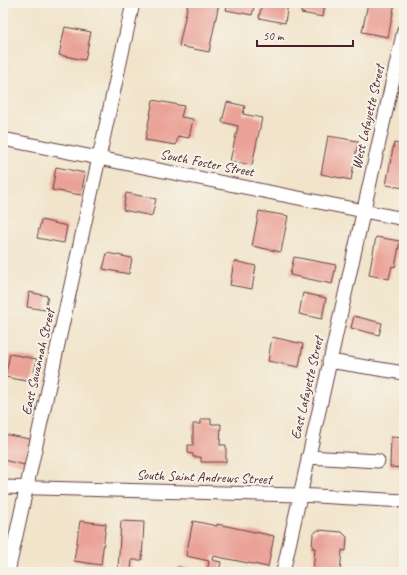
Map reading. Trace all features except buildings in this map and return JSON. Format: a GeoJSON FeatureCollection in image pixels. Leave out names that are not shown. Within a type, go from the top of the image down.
{"type":"FeatureCollection","features":[{"type":"Feature","properties":{"kind":"street","name":"East Savannah Street"},"geometry":{"type":"LineString","coordinates":[[8,572],[133,3]]}},
{"type":"Feature","properties":{"kind":"street","name":"West Lafayette Street"},"geometry":{"type":"LineString","coordinates":[[363,211],[404,30]]}},
{"type":"Feature","properties":{"kind":"street","name":"South Foster Street"},"geometry":{"type":"LineString","coordinates":[[3,139],[404,219]]}},
{"type":"Feature","properties":{"kind":"street","name":"East Lafayette Street"},"geometry":{"type":"LineString","coordinates":[[283,572],[363,211]]}},
{"type":"Feature","properties":{"kind":"street"},"geometry":{"type":"LineString","coordinates":[[329,361],[404,373]]}},
{"type":"Feature","properties":{"kind":"street"},"geometry":{"type":"LineString","coordinates":[[308,457],[378,461]]}},
{"type":"Feature","properties":{"kind":"street","name":"South Saint Andrews Street"},"geometry":{"type":"LineString","coordinates":[[3,487],[299,495],[404,501]]}}]}
